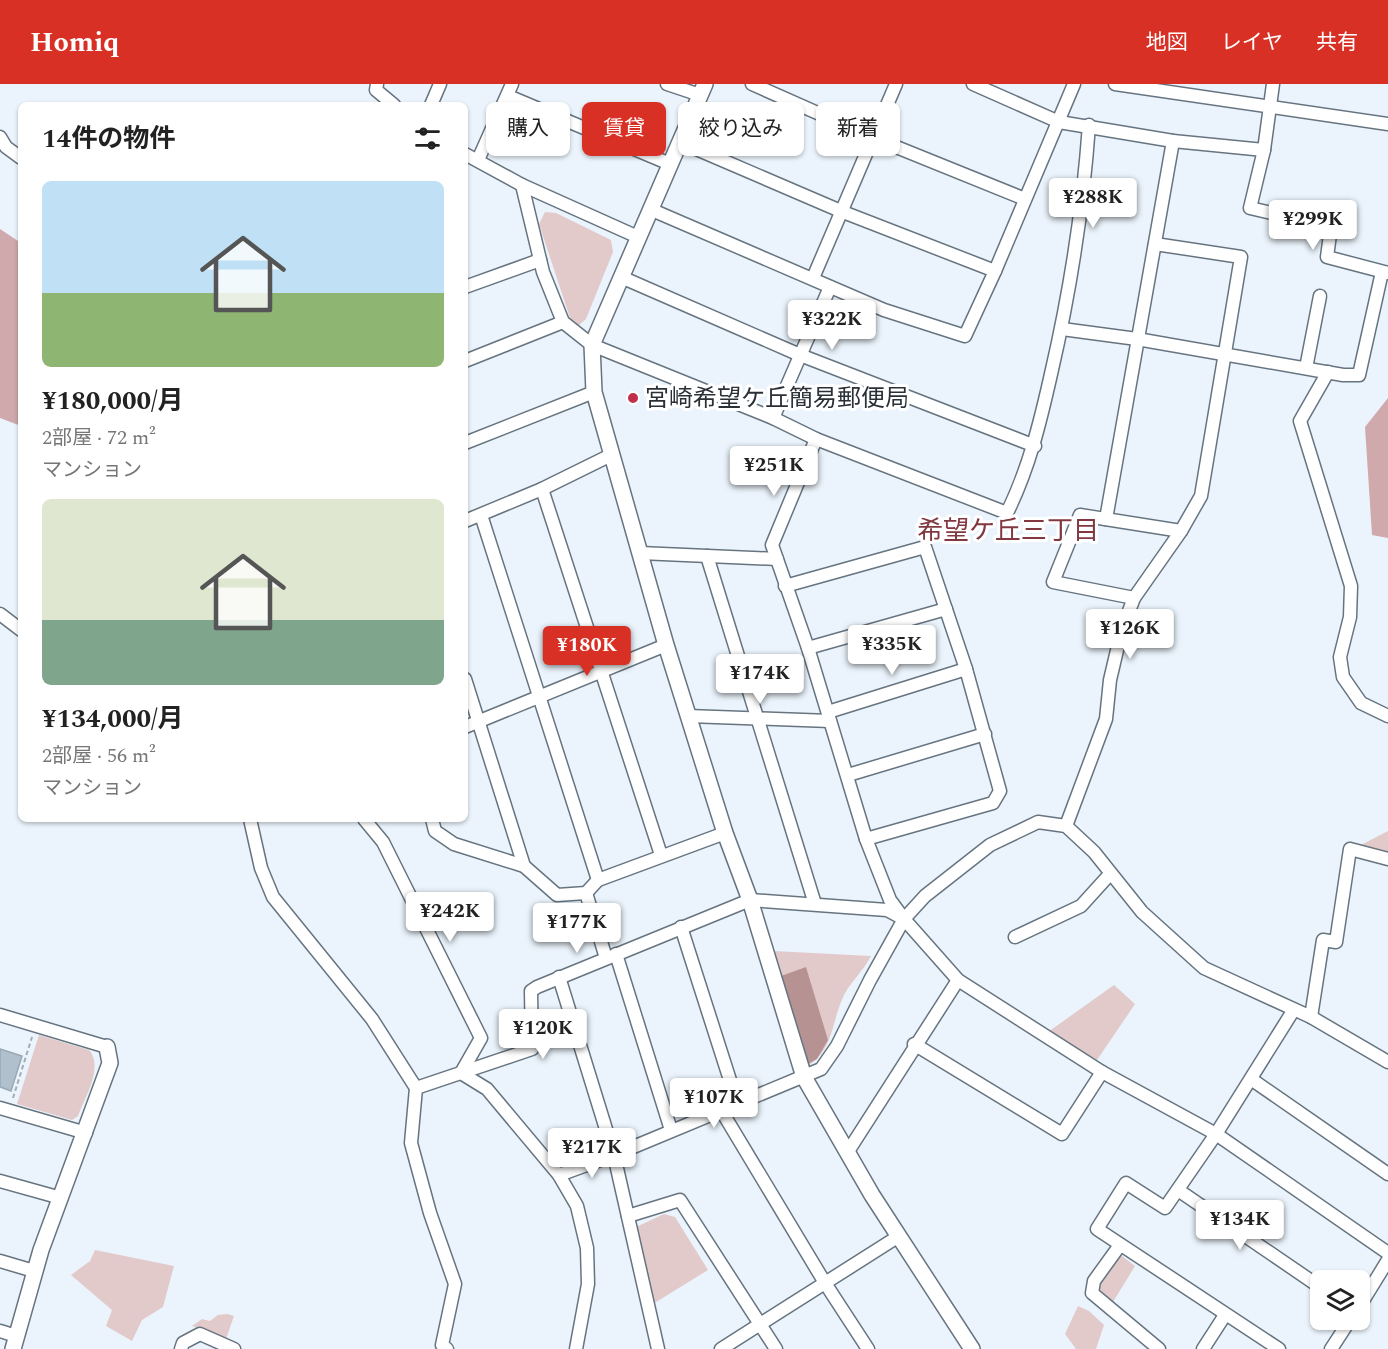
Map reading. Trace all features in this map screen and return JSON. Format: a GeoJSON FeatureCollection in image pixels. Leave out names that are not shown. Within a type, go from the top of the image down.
{"type":"FeatureCollection","features":[{"type":"Feature","properties":{"kind":"street"},"geometry":{"type":"LineString","coordinates":[[377,84],[376,90],[390,102]]}},
{"type":"Feature","properties":{"kind":"street"},"geometry":{"type":"LineString","coordinates":[[432,102],[440,84]]}},
{"type":"Feature","properties":{"kind":"street"},"geometry":{"type":"LineString","coordinates":[[478,160],[512,84]]}},
{"type":"Feature","properties":{"kind":"street"},"geometry":{"type":"LineString","coordinates":[[667,84],[702,90]]}},
{"type":"Feature","properties":{"kind":"street"},"geometry":{"type":"LineString","coordinates":[[752,84],[816,112]]}},
{"type":"Feature","properties":{"kind":"street"},"geometry":{"type":"LineString","coordinates":[[889,102],[896,84]]}},
{"type":"Feature","properties":{"kind":"street"},"geometry":{"type":"LineString","coordinates":[[973,84],[1059,122],[1089,125],[1173,141],[1264,150]]}},
{"type":"Feature","properties":{"kind":"street"},"geometry":{"type":"LineString","coordinates":[[652,210],[884,310],[965,336],[1074,84]]}},
{"type":"Feature","properties":{"kind":"street"},"geometry":{"type":"LineString","coordinates":[[1115,84],[1388,124]]}},
{"type":"Feature","properties":{"kind":"street"},"geometry":{"type":"LineString","coordinates":[[1062,329],[1359,375],[1385,273],[1327,257],[1331,227],[1250,208],[1264,150],[1273,84]]}},
{"type":"Feature","properties":{"kind":"street"},"geometry":{"type":"LineString","coordinates":[[508,96],[670,164]]}},
{"type":"Feature","properties":{"kind":"street"},"geometry":{"type":"LineString","coordinates":[[522,185],[540,260],[563,322],[592,345],[773,418],[816,439],[1006,513],[1035,446],[1062,329],[1085,185],[1089,125]]}},
{"type":"Feature","properties":{"kind":"street"},"geometry":{"type":"LineString","coordinates":[[0,137],[6,147],[18,156]]}},
{"type":"Feature","properties":{"kind":"street"},"geometry":{"type":"LineString","coordinates":[[1106,519],[1173,141]]}},
{"type":"Feature","properties":{"kind":"street"},"geometry":{"type":"LineString","coordinates":[[678,146],[592,345],[594,392],[666,645],[725,832],[750,900],[804,1077],[847,1153],[972,1349]]}},
{"type":"Feature","properties":{"kind":"street"},"geometry":{"type":"LineString","coordinates":[[900,149],[1025,199]]}},
{"type":"Feature","properties":{"kind":"street"},"geometry":{"type":"LineString","coordinates":[[468,155],[522,185],[638,237]]}},
{"type":"Feature","properties":{"kind":"street"},"geometry":{"type":"LineString","coordinates":[[713,156],[843,212],[995,271]]}},
{"type":"Feature","properties":{"kind":"street"},"geometry":{"type":"LineString","coordinates":[[813,278],[866,156]]}},
{"type":"Feature","properties":{"kind":"street"},"geometry":{"type":"LineString","coordinates":[[1066,826],[1106,719],[1110,680],[1122,629],[1134,598],[1181,531],[1201,496],[1241,257],[1155,244]]}},
{"type":"Feature","properties":{"kind":"street"},"geometry":{"type":"LineString","coordinates":[[468,286],[540,260]]}},
{"type":"Feature","properties":{"kind":"street"},"geometry":{"type":"LineString","coordinates":[[621,277],[800,355],[1035,446]]}},
{"type":"Feature","properties":{"kind":"street"},"geometry":{"type":"LineString","coordinates":[[773,418],[830,287]]}},
{"type":"Feature","properties":{"kind":"street"},"geometry":{"type":"LineString","coordinates":[[1306,368],[1320,296]]}},
{"type":"Feature","properties":{"kind":"street"},"geometry":{"type":"LineString","coordinates":[[468,360],[563,322]]}},
{"type":"Feature","properties":{"kind":"street"},"geometry":{"type":"LineString","coordinates":[[1328,372],[1300,421],[1351,586],[1350,617],[1340,657],[1343,677],[1361,703],[1388,716]]}},
{"type":"Feature","properties":{"kind":"street"},"geometry":{"type":"LineString","coordinates":[[468,442],[594,392]]}},
{"type":"Feature","properties":{"kind":"street"},"geometry":{"type":"LineString","coordinates":[[816,439],[772,545],[808,648],[866,839],[890,900],[904,920],[958,980],[1102,1071],[1216,1134],[1388,1253]]}},
{"type":"Feature","properties":{"kind":"street"},"geometry":{"type":"LineString","coordinates":[[468,520],[542,489],[611,455]]}},
{"type":"Feature","properties":{"kind":"street"},"geometry":{"type":"LineString","coordinates":[[542,489],[661,855]]}},
{"type":"Feature","properties":{"kind":"street"},"geometry":{"type":"LineString","coordinates":[[481,515],[598,880]]}},
{"type":"Feature","properties":{"kind":"street"},"geometry":{"type":"LineString","coordinates":[[1134,598],[1053,582],[1080,515],[1181,531]]}},
{"type":"Feature","properties":{"kind":"street"},"geometry":{"type":"LineString","coordinates":[[785,586],[925,548],[966,669],[1000,791],[993,803],[866,839]]}},
{"type":"Feature","properties":{"kind":"street"},"geometry":{"type":"LineString","coordinates":[[640,553],[777,559]]}},
{"type":"Feature","properties":{"kind":"street"},"geometry":{"type":"LineString","coordinates":[[707,556],[814,904]]}},
{"type":"Feature","properties":{"kind":"street"},"geometry":{"type":"LineString","coordinates":[[808,648],[946,609]]}},
{"type":"Feature","properties":{"kind":"street"},"geometry":{"type":"LineString","coordinates":[[0,614],[18,628]]}},
{"type":"Feature","properties":{"kind":"street"},"geometry":{"type":"LineString","coordinates":[[468,726],[666,645]]}},
{"type":"Feature","properties":{"kind":"street"},"geometry":{"type":"LineString","coordinates":[[688,716],[758,720],[829,717],[966,669]]}},
{"type":"Feature","properties":{"kind":"street"},"geometry":{"type":"LineString","coordinates":[[468,689],[524,866]]}},
{"type":"Feature","properties":{"kind":"street"},"geometry":{"type":"LineString","coordinates":[[848,775],[984,734]]}},
{"type":"Feature","properties":{"kind":"street"},"geometry":{"type":"LineString","coordinates":[[251,822],[261,868],[273,897],[372,1019],[416,1088],[411,1143],[430,1213],[455,1284],[442,1345],[447,1349]]}},
{"type":"Feature","properties":{"kind":"street"},"geometry":{"type":"LineString","coordinates":[[366,822],[383,842],[481,1038],[461,1073]]}},
{"type":"Feature","properties":{"kind":"street"},"geometry":{"type":"LineString","coordinates":[[433,822],[435,831],[454,844],[524,866],[557,895],[586,893],[598,880],[725,832]]}},
{"type":"Feature","properties":{"kind":"street"},"geometry":{"type":"LineString","coordinates":[[559,1175],[614,1155],[821,1069],[837,1046],[870,980],[904,920],[925,896],[990,845],[1038,822],[1066,826],[1094,852],[1142,912],[1188,956],[1204,968],[1293,1011],[1311,1017],[1388,1062]]}},
{"type":"Feature","properties":{"kind":"street"},"geometry":{"type":"LineString","coordinates":[[1311,1017],[1323,940],[1336,942],[1350,849],[1388,859]]}},
{"type":"Feature","properties":{"kind":"street"},"geometry":{"type":"LineString","coordinates":[[1015,937],[1081,906],[1110,874]]}},
{"type":"Feature","properties":{"kind":"street"},"geometry":{"type":"LineString","coordinates":[[586,893],[611,956],[671,1130]]}},
{"type":"Feature","properties":{"kind":"street"},"geometry":{"type":"LineString","coordinates":[[416,1088],[532,1049],[531,991],[559,977],[750,900],[887,910],[904,920]]}},
{"type":"Feature","properties":{"kind":"street"},"geometry":{"type":"LineString","coordinates":[[681,927],[737,1102]]}},
{"type":"Feature","properties":{"kind":"street"},"geometry":{"type":"LineString","coordinates":[[559,977],[614,1155],[658,1349]]}},
{"type":"Feature","properties":{"kind":"street"},"geometry":{"type":"LineString","coordinates":[[847,1153],[914,1044],[958,980]]}},
{"type":"Feature","properties":{"kind":"street"},"geometry":{"type":"LineString","coordinates":[[1279,1349],[1097,1229],[1126,1183],[1165,1208],[1216,1134],[1293,1011]]}},
{"type":"Feature","properties":{"kind":"street"},"geometry":{"type":"LineString","coordinates":[[0,1015],[107,1047],[110,1063],[34,1271],[14,1342],[0,1331]]}},
{"type":"Feature","properties":{"kind":"street"},"geometry":{"type":"LineString","coordinates":[[914,1044],[1062,1134],[1102,1071]]}},
{"type":"Feature","properties":{"kind":"street"},"geometry":{"type":"LineString","coordinates":[[461,1073],[487,1089],[559,1175],[577,1206],[587,1248],[588,1284],[576,1349]]}},
{"type":"Feature","properties":{"kind":"street"},"geometry":{"type":"LineString","coordinates":[[1251,1079],[1388,1173]]}},
{"type":"Feature","properties":{"kind":"street"},"geometry":{"type":"LineString","coordinates":[[5,1109],[86,1133]]}},
{"type":"Feature","properties":{"kind":"street"},"geometry":{"type":"LineString","coordinates":[[720,1110],[825,1283],[868,1349]]}},
{"type":"Feature","properties":{"kind":"street"},"geometry":{"type":"LineString","coordinates":[[0,1181],[61,1198]]}},
{"type":"Feature","properties":{"kind":"street"},"geometry":{"type":"LineString","coordinates":[[1178,1190],[1310,1280]]}},
{"type":"Feature","properties":{"kind":"street"},"geometry":{"type":"LineString","coordinates":[[628,1216],[680,1200],[776,1349]]}},
{"type":"Feature","properties":{"kind":"street"},"geometry":{"type":"LineString","coordinates":[[721,1349],[899,1236]]}},
{"type":"Feature","properties":{"kind":"street"},"geometry":{"type":"LineString","coordinates":[[1120,1245],[1094,1281],[1092,1293],[1159,1349]]}},
{"type":"Feature","properties":{"kind":"street"},"geometry":{"type":"LineString","coordinates":[[1370,1289],[1388,1260]]}},
{"type":"Feature","properties":{"kind":"street"},"geometry":{"type":"LineString","coordinates":[[0,1261],[34,1271]]}},
{"type":"Feature","properties":{"kind":"street"},"geometry":{"type":"LineString","coordinates":[[1203,1349],[1225,1315]]}},
{"type":"Feature","properties":{"kind":"street"},"geometry":{"type":"LineString","coordinates":[[1331,1349],[1343,1330]]}},
{"type":"Feature","properties":{"kind":"street"},"geometry":{"type":"LineString","coordinates":[[181,1349],[183,1343],[200,1334],[234,1349]]}},
{"type":"Feature","properties":{"kind":"path"},"geometry":{"type":"LineString","coordinates":[[5,1109],[36,1026]]}},
{"type":"Feature","properties":{"kind":"shaded area"},"geometry":{"type":"Polygon","coordinates":[[[545,212],[556,213],[611,240],[613,252],[586,319],[579,325],[571,321],[539,224],[545,212]]]}},
{"type":"Feature","properties":{"kind":"shaded area"},"geometry":{"type":"Polygon","coordinates":[[[0,229],[18,241],[18,425],[0,418],[0,229]]]}},
{"type":"Feature","properties":{"kind":"shaded area"},"geometry":{"type":"Polygon","coordinates":[[[1388,398],[1388,538],[1372,535],[1365,427],[1388,398]]]}},
{"type":"Feature","properties":{"kind":"shaded area"},"geometry":{"type":"Polygon","coordinates":[[[1388,831],[1388,859],[1355,848],[1388,831]]]}},
{"type":"Feature","properties":{"kind":"shaded area"},"geometry":{"type":"Polygon","coordinates":[[[773,951],[871,956],[844,995],[831,1035],[822,1053],[806,1067],[773,951]]]}},
{"type":"Feature","properties":{"kind":"shaded area"},"geometry":{"type":"Polygon","coordinates":[[[806,967],[828,1040],[817,1059],[806,1065],[781,976],[806,967]]]}},
{"type":"Feature","properties":{"kind":"shaded area"},"geometry":{"type":"Polygon","coordinates":[[[1114,985],[1135,1004],[1097,1060],[1048,1032],[1114,985]]]}},
{"type":"Feature","properties":{"kind":"shaded area"},"geometry":{"type":"Polygon","coordinates":[[[39,1035],[89,1050],[93,1057],[95,1065],[92,1082],[78,1116],[72,1120],[17,1104],[39,1035]]]}},
{"type":"Feature","properties":{"kind":"shaded area"},"geometry":{"type":"Polygon","coordinates":[[[664,1214],[675,1217],[708,1270],[648,1307],[636,1227],[664,1214]]]}},
{"type":"Feature","properties":{"kind":"shaded area"},"geometry":{"type":"Polygon","coordinates":[[[95,1250],[174,1266],[163,1307],[142,1320],[132,1341],[106,1326],[112,1310],[71,1275],[90,1261],[95,1250]]]}},
{"type":"Feature","properties":{"kind":"shaded area"},"geometry":{"type":"Polygon","coordinates":[[[1116,1256],[1122,1256],[1135,1266],[1113,1302],[1098,1288],[1116,1256]]]}},
{"type":"Feature","properties":{"kind":"shaded area"},"geometry":{"type":"Polygon","coordinates":[[[1078,1306],[1089,1311],[1104,1325],[1096,1349],[1076,1349],[1065,1334],[1078,1306]]]}},
{"type":"Feature","properties":{"kind":"shaded area"},"geometry":{"type":"Polygon","coordinates":[[[218,1315],[234,1316],[226,1339],[192,1326],[202,1319],[210,1321],[218,1315]]]}},
{"type":"Feature","properties":{"kind":"building"},"geometry":{"type":"Polygon","coordinates":[[[0,1049],[22,1056],[11,1091],[0,1087],[0,1049]]]}},
{"type":"Feature","properties":{"kind":"place","name":"宮崎希望ケ丘簡易郵便局"},"geometry":{"type":"Point","coordinates":[633,398]}},
{"type":"Feature","properties":{"kind":"district","name":"希望ケ丘三丁目"},"geometry":{"type":"Point","coordinates":[1008,530]}}]}
